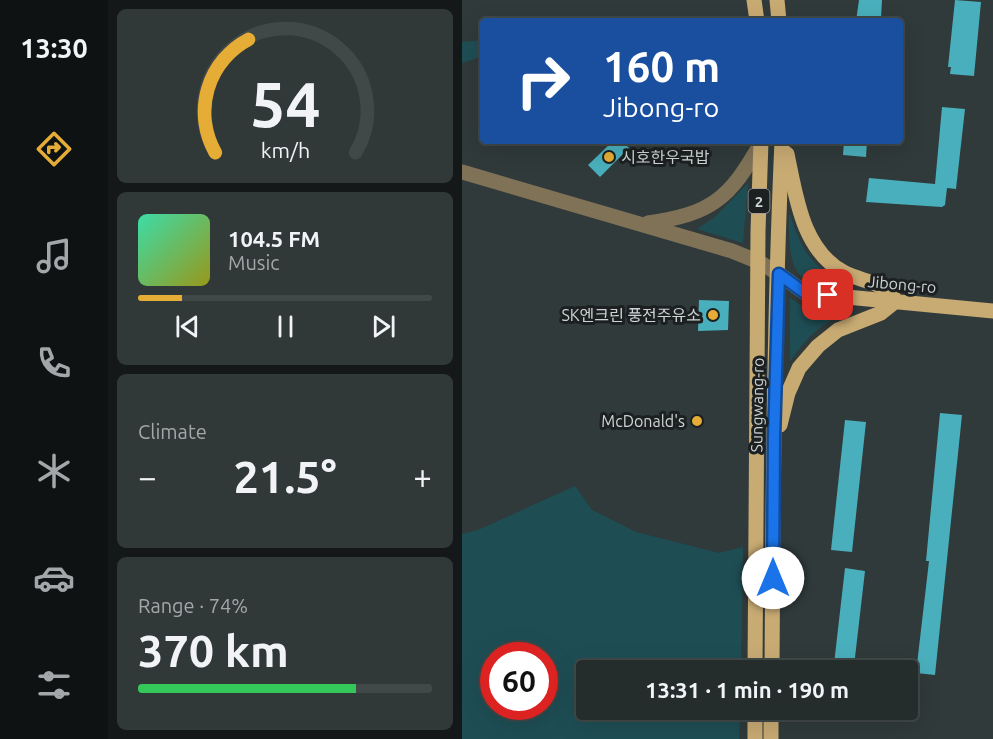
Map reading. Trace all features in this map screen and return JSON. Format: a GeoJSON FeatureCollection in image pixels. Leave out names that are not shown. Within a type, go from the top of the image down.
{"type":"FeatureCollection","features":[{"type":"Feature","properties":{"kind":"main road"},"geometry":{"type":"LineString","coordinates":[[754,0],[757,18]]}},
{"type":"Feature","properties":{"kind":"main road"},"geometry":{"type":"LineString","coordinates":[[777,0],[778,18]]}},
{"type":"Feature","properties":{"kind":"main road","name":"Sungwang-ro"},"geometry":{"type":"LineString","coordinates":[[755,660],[761,144]]}},
{"type":"Feature","properties":{"kind":"main road","name":"Sungwang-ro"},"geometry":{"type":"LineString","coordinates":[[772,660],[778,232],[783,144]]}},
{"type":"Feature","properties":{"kind":"main road"},"geometry":{"type":"LineString","coordinates":[[774,439],[782,420],[788,393],[799,368],[818,346],[838,330],[881,313],[896,302],[885,288],[843,272],[830,262],[812,242],[802,217],[784,144]]}},
{"type":"Feature","properties":{"kind":"main road","name":"Jibong-ro"},"geometry":{"type":"LineString","coordinates":[[779,274],[805,293],[993,311]]}},
{"type":"Feature","properties":{"kind":"main road"},"geometry":{"type":"LineString","coordinates":[[755,720],[755,739]]}},
{"type":"Feature","properties":{"kind":"main road"},"geometry":{"type":"LineString","coordinates":[[771,720],[771,739]]}},
{"type":"Feature","properties":{"kind":"street"},"geometry":{"type":"LineString","coordinates":[[640,224],[674,219],[705,208],[723,197],[743,175],[760,144]]}},
{"type":"Feature","properties":{"kind":"street"},"geometry":{"type":"LineString","coordinates":[[462,172],[732,250],[779,274]]}},
{"type":"Feature","properties":{"kind":"shaded area"},"geometry":{"type":"Polygon","coordinates":[[[480,40],[480,57],[462,63],[462,42],[480,40]]]}},
{"type":"Feature","properties":{"kind":"shaded area"},"geometry":{"type":"Polygon","coordinates":[[[748,183],[743,243],[697,229],[715,217],[748,183]]]}},
{"type":"Feature","properties":{"kind":"shaded area"},"geometry":{"type":"Polygon","coordinates":[[[789,212],[798,237],[809,257],[825,272],[850,284],[813,281],[798,273],[790,248],[789,212]]]}},
{"type":"Feature","properties":{"kind":"shaded area"},"geometry":{"type":"Polygon","coordinates":[[[790,298],[802,306],[848,310],[816,331],[790,361],[790,298]]]}},
{"type":"Feature","properties":{"kind":"shaded area"},"geometry":{"type":"Polygon","coordinates":[[[575,486],[592,510],[636,532],[719,553],[743,547],[741,660],[576,660],[576,720],[740,720],[739,739],[462,739],[462,534],[478,530],[575,486]]]}},
{"type":"Feature","properties":{"kind":"building"},"geometry":{"type":"Polygon","coordinates":[[[859,0],[882,0],[881,18],[856,18],[859,0]]]}},
{"type":"Feature","properties":{"kind":"building"},"geometry":{"type":"Polygon","coordinates":[[[955,0],[981,2],[974,76],[950,74],[951,67],[948,67],[955,0]]]}},
{"type":"Feature","properties":{"kind":"building"},"geometry":{"type":"Polygon","coordinates":[[[942,107],[965,109],[956,189],[947,188],[945,205],[942,207],[866,202],[869,178],[935,184],[942,107]]]}},
{"type":"Feature","properties":{"kind":"building","name":"시호한우국밥"},"geometry":{"type":"Polygon","coordinates":[[[610,144],[625,144],[629,148],[600,177],[588,165],[610,144]]]}},
{"type":"Feature","properties":{"kind":"building"},"geometry":{"type":"Polygon","coordinates":[[[844,144],[867,144],[866,157],[843,155],[844,144]]]}},
{"type":"Feature","properties":{"kind":"building"},"geometry":{"type":"Polygon","coordinates":[[[699,300],[729,301],[728,330],[698,331],[699,300]]]}},
{"type":"Feature","properties":{"kind":"building"},"geometry":{"type":"Polygon","coordinates":[[[940,413],[962,415],[935,675],[918,673],[929,561],[926,561],[940,413]]]}},
{"type":"Feature","properties":{"kind":"building"},"geometry":{"type":"Polygon","coordinates":[[[845,420],[866,422],[852,552],[831,550],[845,420]]]}},
{"type":"Feature","properties":{"kind":"building"},"geometry":{"type":"Polygon","coordinates":[[[845,568],[865,571],[855,660],[834,660],[845,568]]]}},
{"type":"Feature","properties":{"kind":"place","name":"시호한우국밥"},"geometry":{"type":"Point","coordinates":[609,157]}},
{"type":"Feature","properties":{"kind":"place","name":"SK엔크린 풍전주유소"},"geometry":{"type":"Point","coordinates":[713,315]}},
{"type":"Feature","properties":{"kind":"place","name":"McDonald's"},"geometry":{"type":"Point","coordinates":[697,421]}},
{"type":"Feature","properties":{"kind":"route"},"geometry":{"type":"LineString","coordinates":[[773,578],[779,274],[805,293],[828,295]]}}]}
